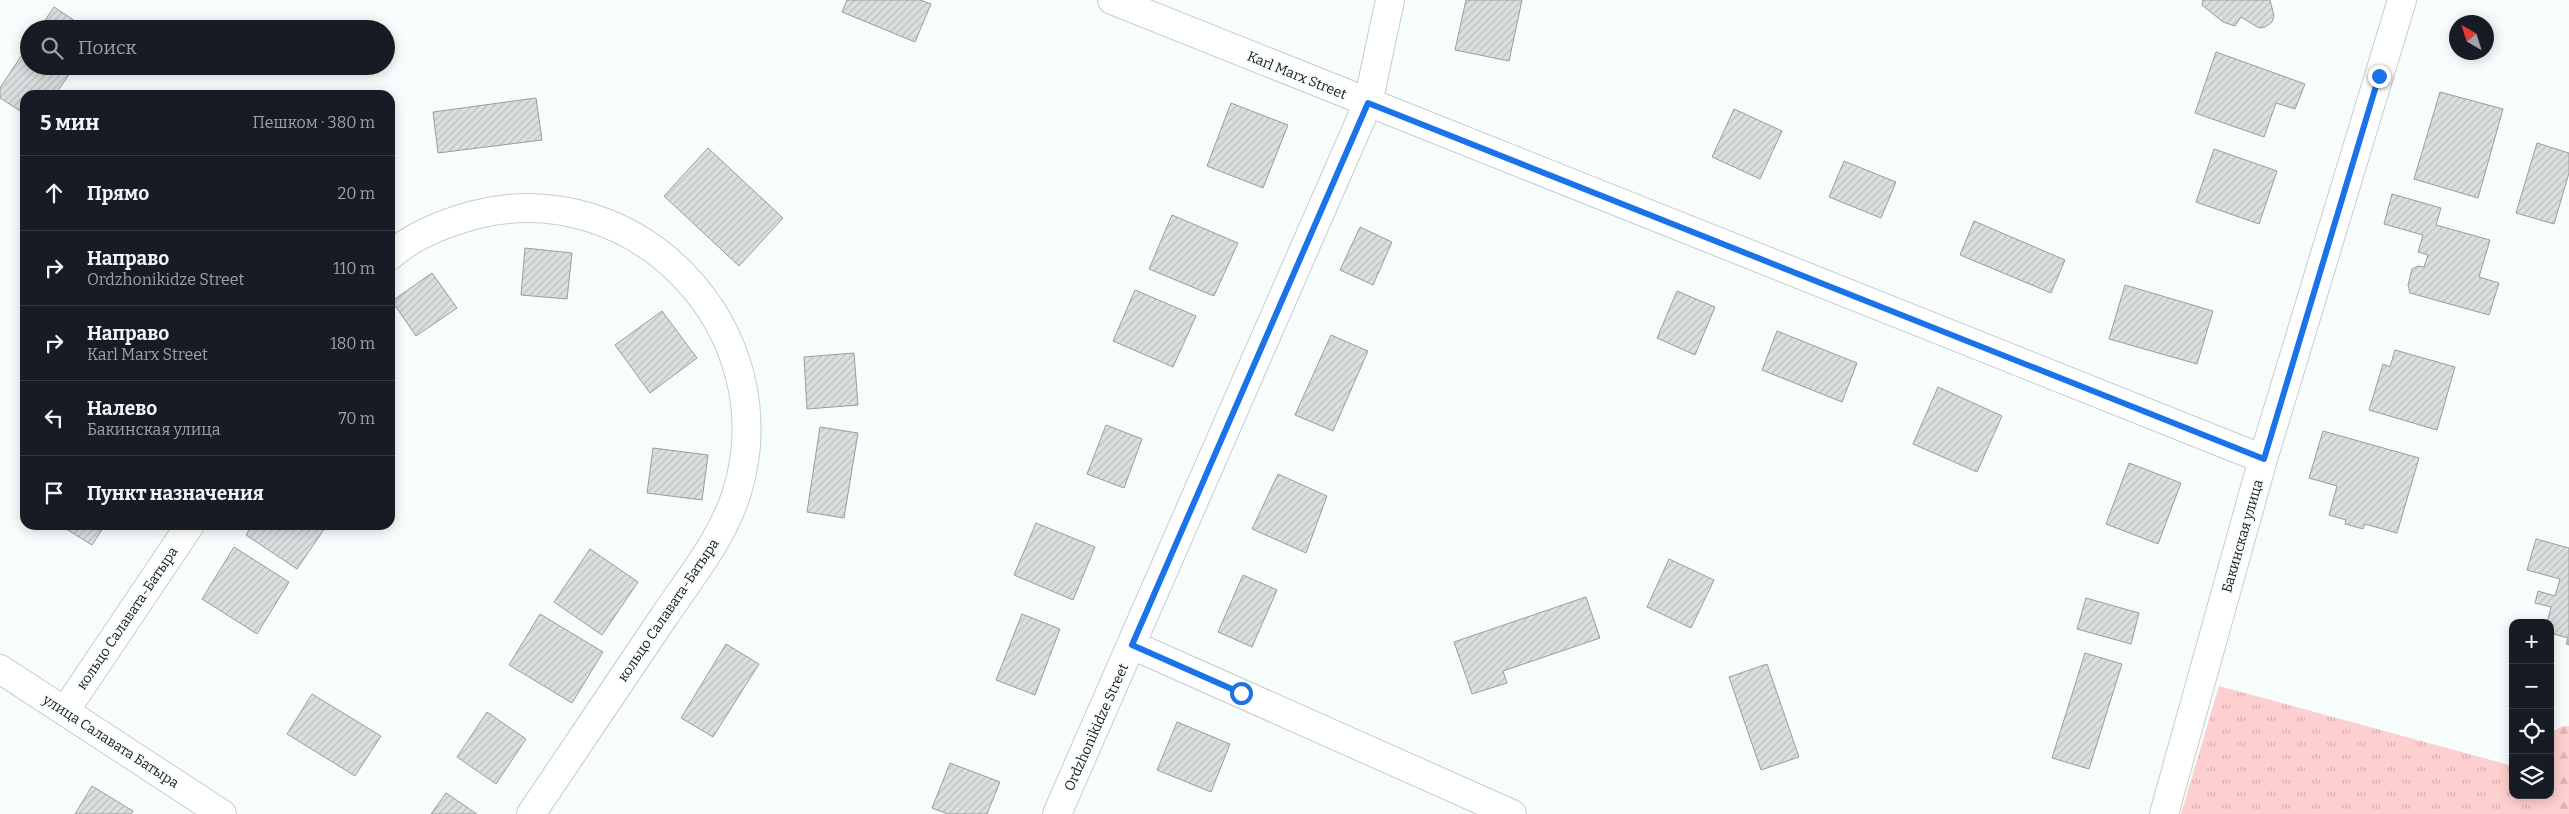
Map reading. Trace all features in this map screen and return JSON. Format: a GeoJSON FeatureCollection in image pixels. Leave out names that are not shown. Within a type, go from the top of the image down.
{"type":"FeatureCollection","features":[{"type":"Feature","properties":{"kind":"street","name":"Karl Marx Street"},"geometry":{"type":"LineString","coordinates":[[1112,0],[2264,459]]}},
{"type":"Feature","properties":{"kind":"street","name":"Ordzhonikidze Street"},"geometry":{"type":"LineString","coordinates":[[1057,814],[1368,103],[1390,0]]}},
{"type":"Feature","properties":{"kind":"street","name":"Бакинская улица"},"geometry":{"type":"LineString","coordinates":[[2164,814],[2264,459],[2402,0]]}},
{"type":"Feature","properties":{"kind":"street","name":"кольцо Салавата-Батыра"},"geometry":{"type":"LineString","coordinates":[[395,251],[445,223],[498,209],[553,209],[606,222],[654,248],[695,285],[725,331],[742,383],[747,438],[737,492],[714,542],[531,814]]}},
{"type":"Feature","properties":{"kind":"street","name":"кольцо Салавата-Батыра"},"geometry":{"type":"LineString","coordinates":[[65,711],[187,530]]}},
{"type":"Feature","properties":{"kind":"street"},"geometry":{"type":"LineString","coordinates":[[1132,645],[1512,814]]}},
{"type":"Feature","properties":{"kind":"street","name":"улица Салавата Батыра"},"geometry":{"type":"LineString","coordinates":[[0,669],[222,814]]}},
{"type":"Feature","properties":{"kind":"green space"},"geometry":{"type":"Polygon","coordinates":[[[2219,686],[2509,765],[2509,799],[2554,799],[2554,796],[2569,799],[2569,814],[2181,814],[2219,686]]]}},
{"type":"Feature","properties":{"kind":"green space"},"geometry":{"type":"Polygon","coordinates":[[[2563,726],[2569,726],[2569,814],[2547,814],[2540,799],[2554,799],[2554,731],[2563,726]]]}},
{"type":"Feature","properties":{"kind":"building"},"geometry":{"type":"Polygon","coordinates":[[[847,0],[920,0],[931,4],[915,42],[842,12],[847,0]]]}},
{"type":"Feature","properties":{"kind":"building"},"geometry":{"type":"Polygon","coordinates":[[[1466,0],[1522,0],[1509,61],[1455,50],[1466,0]]]}},
{"type":"Feature","properties":{"kind":"building"},"geometry":{"type":"Polygon","coordinates":[[[2203,0],[2270,0],[2274,16],[2272,22],[2265,27],[2259,28],[2241,17],[2235,26],[2223,22],[2202,5],[2203,0]]]}},
{"type":"Feature","properties":{"kind":"building"},"geometry":{"type":"Polygon","coordinates":[[[54,7],[74,20],[45,20],[54,7]]]}},
{"type":"Feature","properties":{"kind":"building"},"geometry":{"type":"Polygon","coordinates":[[[2216,52],[2305,84],[2295,109],[2276,103],[2264,137],[2195,113],[2216,52]]]}},
{"type":"Feature","properties":{"kind":"building"},"geometry":{"type":"Polygon","coordinates":[[[20,58],[20,75],[69,75],[58,90],[20,90],[20,111],[0,98],[0,88],[20,58]]]}},
{"type":"Feature","properties":{"kind":"building"},"geometry":{"type":"Polygon","coordinates":[[[2440,92],[2503,109],[2478,198],[2414,179],[2440,92]]]}},
{"type":"Feature","properties":{"kind":"building"},"geometry":{"type":"Polygon","coordinates":[[[536,98],[542,140],[438,153],[433,112],[536,98]]]}},
{"type":"Feature","properties":{"kind":"building"},"geometry":{"type":"Polygon","coordinates":[[[1231,103],[1288,125],[1263,188],[1207,166],[1231,103]]]}},
{"type":"Feature","properties":{"kind":"building"},"geometry":{"type":"Polygon","coordinates":[[[1734,109],[1782,131],[1760,179],[1712,157],[1734,109]]]}},
{"type":"Feature","properties":{"kind":"building"},"geometry":{"type":"Polygon","coordinates":[[[2537,143],[2569,153],[2569,173],[2554,224],[2516,213],[2537,143]]]}},
{"type":"Feature","properties":{"kind":"building"},"geometry":{"type":"Polygon","coordinates":[[[708,148],[783,218],[739,266],[664,196],[708,148]]]}},
{"type":"Feature","properties":{"kind":"building"},"geometry":{"type":"Polygon","coordinates":[[[2214,149],[2277,171],[2259,224],[2196,202],[2214,149]]]}},
{"type":"Feature","properties":{"kind":"building"},"geometry":{"type":"Polygon","coordinates":[[[1844,161],[1896,182],[1881,218],[1829,197],[1844,161]]]}},
{"type":"Feature","properties":{"kind":"building"},"geometry":{"type":"Polygon","coordinates":[[[2392,194],[2441,208],[2436,225],[2490,240],[2479,277],[2499,283],[2489,315],[2410,293],[2408,285],[2412,269],[2418,266],[2424,267],[2428,255],[2418,252],[2423,235],[2384,224],[2392,194]]]}},
{"type":"Feature","properties":{"kind":"building"},"geometry":{"type":"Polygon","coordinates":[[[1172,215],[1238,243],[1214,296],[1149,269],[1172,215]]]}},
{"type":"Feature","properties":{"kind":"building"},"geometry":{"type":"Polygon","coordinates":[[[1974,221],[2065,260],[2051,293],[1960,255],[1974,221]]]}},
{"type":"Feature","properties":{"kind":"building"},"geometry":{"type":"Polygon","coordinates":[[[1360,227],[1392,242],[1373,285],[1340,270],[1360,227]]]}},
{"type":"Feature","properties":{"kind":"building"},"geometry":{"type":"Polygon","coordinates":[[[525,248],[572,253],[567,299],[521,295],[525,248]]]}},
{"type":"Feature","properties":{"kind":"building"},"geometry":{"type":"Polygon","coordinates":[[[432,273],[457,308],[416,336],[395,305],[395,299],[432,273]]]}},
{"type":"Feature","properties":{"kind":"building"},"geometry":{"type":"Polygon","coordinates":[[[2125,285],[2213,311],[2197,364],[2109,339],[2125,285]]]}},
{"type":"Feature","properties":{"kind":"building"},"geometry":{"type":"Polygon","coordinates":[[[1135,290],[1196,316],[1173,367],[1113,341],[1135,290]]]}},
{"type":"Feature","properties":{"kind":"building"},"geometry":{"type":"Polygon","coordinates":[[[1677,291],[1715,307],[1695,355],[1657,338],[1677,291]]]}},
{"type":"Feature","properties":{"kind":"building"},"geometry":{"type":"Polygon","coordinates":[[[662,311],[697,358],[650,393],[615,345],[662,311]]]}},
{"type":"Feature","properties":{"kind":"building"},"geometry":{"type":"Polygon","coordinates":[[[1777,331],[1857,363],[1842,402],[1762,370],[1777,331]]]}},
{"type":"Feature","properties":{"kind":"building"},"geometry":{"type":"Polygon","coordinates":[[[1331,335],[1368,351],[1333,431],[1295,415],[1331,335]]]}},
{"type":"Feature","properties":{"kind":"building"},"geometry":{"type":"Polygon","coordinates":[[[2395,350],[2455,367],[2437,430],[2369,410],[2383,364],[2390,367],[2395,350]]]}},
{"type":"Feature","properties":{"kind":"building"},"geometry":{"type":"Polygon","coordinates":[[[854,353],[858,405],[807,409],[804,357],[854,353]]]}},
{"type":"Feature","properties":{"kind":"building"},"geometry":{"type":"Polygon","coordinates":[[[1938,387],[2002,416],[1977,472],[1913,444],[1938,387]]]}},
{"type":"Feature","properties":{"kind":"building"},"geometry":{"type":"Polygon","coordinates":[[[1106,425],[1142,439],[1124,488],[1087,474],[1106,425]]]}},
{"type":"Feature","properties":{"kind":"building"},"geometry":{"type":"Polygon","coordinates":[[[820,427],[858,433],[844,518],[807,512],[820,427]]]}},
{"type":"Feature","properties":{"kind":"building"},"geometry":{"type":"Polygon","coordinates":[[[2323,431],[2419,458],[2397,533],[2365,524],[2363,529],[2345,524],[2346,520],[2329,515],[2337,486],[2309,478],[2323,431]]]}},
{"type":"Feature","properties":{"kind":"building"},"geometry":{"type":"Polygon","coordinates":[[[653,448],[708,455],[702,500],[647,493],[653,448]]]}},
{"type":"Feature","properties":{"kind":"building"},"geometry":{"type":"Polygon","coordinates":[[[2129,463],[2181,483],[2158,544],[2106,524],[2129,463]]]}},
{"type":"Feature","properties":{"kind":"building"},"geometry":{"type":"Polygon","coordinates":[[[1278,474],[1327,496],[1306,553],[1252,529],[1278,474]]]}},
{"type":"Feature","properties":{"kind":"building"},"geometry":{"type":"Polygon","coordinates":[[[1036,523],[1095,547],[1073,600],[1014,575],[1036,523]]]}},
{"type":"Feature","properties":{"kind":"building"},"geometry":{"type":"Polygon","coordinates":[[[68,530],[102,530],[92,545],[68,530]]]}},
{"type":"Feature","properties":{"kind":"building"},"geometry":{"type":"Polygon","coordinates":[[[249,530],[324,530],[297,569],[246,535],[249,530]]]}},
{"type":"Feature","properties":{"kind":"building"},"geometry":{"type":"Polygon","coordinates":[[[2536,539],[2569,548],[2569,645],[2566,644],[2568,638],[2554,634],[2554,619],[2548,619],[2551,607],[2535,603],[2538,591],[2555,596],[2560,579],[2527,570],[2536,539]]]}},
{"type":"Feature","properties":{"kind":"building"},"geometry":{"type":"Polygon","coordinates":[[[234,547],[289,582],[257,634],[202,599],[234,547]]]}},
{"type":"Feature","properties":{"kind":"building"},"geometry":{"type":"Polygon","coordinates":[[[590,549],[638,582],[602,635],[554,602],[590,549]]]}},
{"type":"Feature","properties":{"kind":"building"},"geometry":{"type":"Polygon","coordinates":[[[1669,559],[1714,580],[1691,628],[1647,607],[1669,559]]]}},
{"type":"Feature","properties":{"kind":"building"},"geometry":{"type":"Polygon","coordinates":[[[1243,575],[1277,590],[1252,647],[1218,632],[1243,575]]]}},
{"type":"Feature","properties":{"kind":"building"},"geometry":{"type":"Polygon","coordinates":[[[1586,597],[1600,638],[1503,671],[1507,683],[1472,694],[1454,642],[1586,597]]]}},
{"type":"Feature","properties":{"kind":"building"},"geometry":{"type":"Polygon","coordinates":[[[2086,598],[2139,613],[2131,644],[2077,629],[2086,598]]]}},
{"type":"Feature","properties":{"kind":"building"},"geometry":{"type":"Polygon","coordinates":[[[540,614],[603,652],[572,703],[509,665],[540,614]]]}},
{"type":"Feature","properties":{"kind":"building"},"geometry":{"type":"Polygon","coordinates":[[[1022,614],[1060,629],[1035,695],[996,680],[1022,614]]]}},
{"type":"Feature","properties":{"kind":"building"},"geometry":{"type":"Polygon","coordinates":[[[726,644],[759,664],[713,737],[681,718],[726,644]]]}},
{"type":"Feature","properties":{"kind":"building"},"geometry":{"type":"Polygon","coordinates":[[[2085,653],[2122,664],[2089,769],[2052,758],[2085,653]]]}},
{"type":"Feature","properties":{"kind":"building"},"geometry":{"type":"Polygon","coordinates":[[[1767,664],[1799,757],[1761,770],[1729,677],[1767,664]]]}},
{"type":"Feature","properties":{"kind":"building"},"geometry":{"type":"Polygon","coordinates":[[[312,694],[381,736],[355,776],[287,734],[312,694]]]}},
{"type":"Feature","properties":{"kind":"building"},"geometry":{"type":"Polygon","coordinates":[[[487,712],[526,739],[496,784],[457,757],[487,712]]]}},
{"type":"Feature","properties":{"kind":"building"},"geometry":{"type":"Polygon","coordinates":[[[1177,722],[1230,744],[1211,792],[1157,770],[1177,722]]]}},
{"type":"Feature","properties":{"kind":"building"},"geometry":{"type":"Polygon","coordinates":[[[950,763],[1000,782],[987,814],[948,814],[932,808],[950,763]]]}},
{"type":"Feature","properties":{"kind":"building"},"geometry":{"type":"Polygon","coordinates":[[[92,786],[133,811],[131,814],[75,814],[92,786]]]}},
{"type":"Feature","properties":{"kind":"building"},"geometry":{"type":"Polygon","coordinates":[[[446,793],[477,814],[431,814],[446,793]]]}},
{"type":"Feature","properties":{"kind":"route"},"geometry":{"type":"LineString","coordinates":[[1241,693],[1132,645],[1368,103],[2264,459],[2379,76]]}}]}
